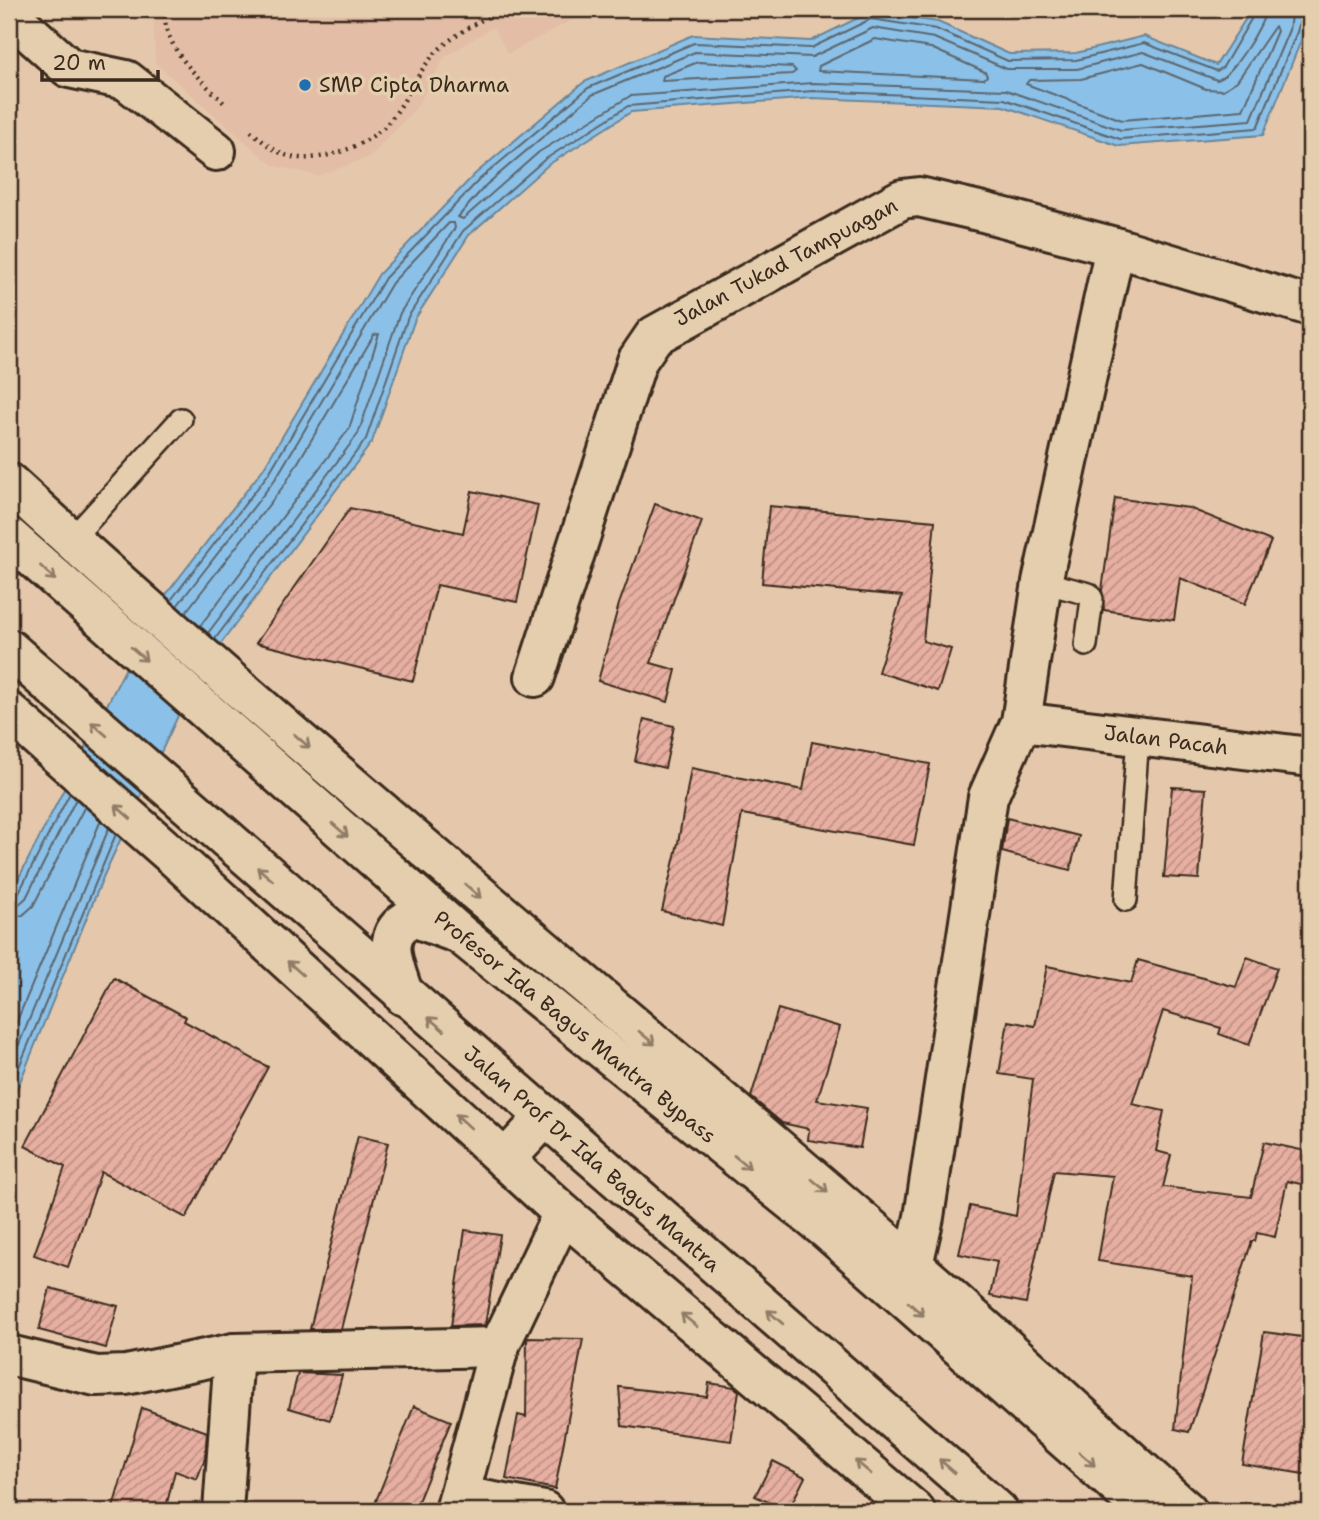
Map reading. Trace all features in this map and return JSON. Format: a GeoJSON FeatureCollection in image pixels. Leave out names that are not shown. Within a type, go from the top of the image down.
{"type":"FeatureCollection","features":[{"type":"Feature","properties":{"kind":"main road"},"geometry":{"type":"LineString","coordinates":[[9,14],[69,68],[126,80],[216,151]]}},
{"type":"Feature","properties":{"kind":"main road","name":"Jalan Tukad Tampuagan"},"geometry":{"type":"LineString","coordinates":[[535,677],[637,361],[654,336],[664,327],[902,199],[919,197],[1115,247],[1310,306]]}},
{"type":"Feature","properties":{"kind":"main road"},"geometry":{"type":"LineString","coordinates":[[913,1265],[924,1217],[988,797],[1021,722],[1042,582],[1115,247]]}},
{"type":"Feature","properties":{"kind":"main road"},"geometry":{"type":"LineString","coordinates":[[9,483],[107,573],[492,908],[913,1265],[1187,1511]]}},
{"type":"Feature","properties":{"kind":"main road","name":"Profesor Ida Bagus Mantra Bypass"},"geometry":{"type":"LineString","coordinates":[[9,537],[87,610],[461,935],[828,1231],[1146,1511]]}},
{"type":"Feature","properties":{"kind":"main road","name":"Jalan Prof Dr Ida Bagus Mantra"},"geometry":{"type":"LineString","coordinates":[[9,649],[187,807],[998,1511]]}},
{"type":"Feature","properties":{"kind":"main road"},"geometry":{"type":"LineString","coordinates":[[14,717],[174,858],[563,1213],[915,1511]]}},
{"type":"Feature","properties":{"kind":"main road","name":"Jalan Pacah"},"geometry":{"type":"LineString","coordinates":[[1021,722],[1310,757]]}},
{"type":"Feature","properties":{"kind":"main road"},"geometry":{"type":"LineString","coordinates":[[404,996],[393,958],[392,935],[400,924],[413,918],[461,935]]}},
{"type":"Feature","properties":{"kind":"main road"},"geometry":{"type":"LineString","coordinates":[[505,1160],[545,1117]]}},
{"type":"Feature","properties":{"kind":"main road"},"geometry":{"type":"LineString","coordinates":[[544,1511],[458,1503],[499,1347],[563,1213]]}},
{"type":"Feature","properties":{"kind":"main road"},"geometry":{"type":"LineString","coordinates":[[9,1355],[96,1376],[127,1375],[234,1353],[499,1347]]}},
{"type":"Feature","properties":{"kind":"main road"},"geometry":{"type":"LineString","coordinates":[[223,1511],[234,1353]]}},
{"type":"Feature","properties":{"kind":"lane"},"geometry":{"type":"LineString","coordinates":[[71,540],[181,419]]}},
{"type":"Feature","properties":{"kind":"lane"},"geometry":{"type":"LineString","coordinates":[[1042,582],[1089,594],[1092,599],[1086,645]]}},
{"type":"Feature","properties":{"kind":"lane"},"geometry":{"type":"LineString","coordinates":[[1126,900],[1139,737]]}},
{"type":"Feature","properties":{"kind":"path"},"geometry":{"type":"LineString","coordinates":[[164,9],[172,45],[183,61],[228,107]]}},
{"type":"Feature","properties":{"kind":"path"},"geometry":{"type":"LineString","coordinates":[[245,125],[277,151],[291,157],[308,158],[339,151],[358,143],[386,126],[430,58],[449,41],[501,9]]}},
{"type":"Feature","properties":{"kind":"shaded area","name":"SMP Cipta Dharma"},"geometry":{"type":"Polygon","coordinates":[[[153,9],[593,9],[508,54],[493,27],[445,57],[416,108],[370,157],[318,176],[272,165],[155,63],[153,9]]]}},
{"type":"Feature","properties":{"kind":"water"},"geometry":{"type":"Polygon","coordinates":[[[1252,9],[1308,9],[1304,33],[1263,135],[1119,146],[1003,106],[812,98],[631,112],[548,165],[469,235],[415,319],[372,442],[196,677],[104,875],[9,1109],[9,897],[158,605],[263,469],[379,274],[475,174],[584,82],[693,35],[811,41],[870,12],[938,22],[1009,54],[1076,53],[1144,36],[1216,65],[1252,9]]]}},
{"type":"Feature","properties":{"kind":"building"},"geometry":{"type":"Polygon","coordinates":[[[472,491],[538,505],[517,602],[437,585],[413,681],[256,643],[350,508],[463,533],[472,491]]]}},
{"type":"Feature","properties":{"kind":"building"},"geometry":{"type":"Polygon","coordinates":[[[1115,498],[1189,508],[1271,541],[1245,604],[1180,578],[1174,620],[1104,610],[1102,590],[1115,498]]]}},
{"type":"Feature","properties":{"kind":"building"},"geometry":{"type":"Polygon","coordinates":[[[655,504],[702,521],[651,663],[676,670],[668,702],[598,681],[619,604],[655,504]]]}},
{"type":"Feature","properties":{"kind":"building"},"geometry":{"type":"Polygon","coordinates":[[[769,506],[935,521],[923,641],[951,649],[938,691],[878,672],[902,596],[762,583],[769,506]]]}},
{"type":"Feature","properties":{"kind":"building"},"geometry":{"type":"Polygon","coordinates":[[[644,719],[674,726],[665,768],[635,761],[644,719]]]}},
{"type":"Feature","properties":{"kind":"building"},"geometry":{"type":"Polygon","coordinates":[[[812,742],[930,764],[914,845],[742,814],[722,926],[662,911],[678,843],[691,768],[803,790],[812,742]]]}},
{"type":"Feature","properties":{"kind":"building"},"geometry":{"type":"Polygon","coordinates":[[[1172,787],[1206,789],[1199,879],[1164,877],[1172,787]]]}},
{"type":"Feature","properties":{"kind":"building"},"geometry":{"type":"Polygon","coordinates":[[[1007,818],[1079,836],[1070,870],[1002,852],[1007,818]]]}},
{"type":"Feature","properties":{"kind":"building"},"geometry":{"type":"Polygon","coordinates":[[[1247,957],[1277,968],[1249,1045],[1219,1034],[1221,1028],[1163,1011],[1132,1104],[1164,1111],[1156,1151],[1171,1155],[1163,1187],[1251,1197],[1264,1142],[1310,1152],[1310,1186],[1287,1181],[1275,1237],[1257,1233],[1255,1241],[1252,1241],[1189,1432],[1175,1429],[1192,1276],[1098,1261],[1113,1176],[1054,1171],[1026,1303],[990,1296],[997,1262],[959,1254],[970,1206],[1016,1216],[1033,1079],[999,1074],[1008,1021],[1035,1026],[1047,966],[1131,983],[1138,960],[1236,987],[1247,957]]]}},
{"type":"Feature","properties":{"kind":"building"},"geometry":{"type":"Polygon","coordinates":[[[114,978],[186,1017],[184,1021],[268,1067],[186,1218],[101,1172],[68,1267],[34,1255],[65,1167],[25,1146],[114,978]]]}},
{"type":"Feature","properties":{"kind":"building"},"geometry":{"type":"Polygon","coordinates":[[[778,1009],[840,1027],[817,1100],[867,1108],[860,1148],[808,1140],[809,1129],[782,1123],[751,1097],[778,1009]]]}},
{"type":"Feature","properties":{"kind":"building"},"geometry":{"type":"Polygon","coordinates":[[[358,1136],[388,1143],[341,1329],[310,1329],[358,1136]]]}},
{"type":"Feature","properties":{"kind":"building"},"geometry":{"type":"Polygon","coordinates":[[[465,1230],[500,1235],[485,1325],[451,1326],[465,1230]]]}},
{"type":"Feature","properties":{"kind":"building"},"geometry":{"type":"Polygon","coordinates":[[[50,1288],[118,1306],[106,1348],[39,1330],[50,1288]]]}},
{"type":"Feature","properties":{"kind":"building"},"geometry":{"type":"Polygon","coordinates":[[[1264,1332],[1310,1338],[1310,1475],[1242,1464],[1264,1332]]]}},
{"type":"Feature","properties":{"kind":"building"},"geometry":{"type":"Polygon","coordinates":[[[527,1338],[583,1339],[555,1489],[506,1479],[518,1415],[526,1417],[527,1338]]]}},
{"type":"Feature","properties":{"kind":"building"},"geometry":{"type":"Polygon","coordinates":[[[298,1373],[342,1375],[330,1420],[289,1408],[298,1373]]]}},
{"type":"Feature","properties":{"kind":"building"},"geometry":{"type":"Polygon","coordinates":[[[709,1383],[734,1387],[739,1391],[731,1441],[622,1426],[619,1387],[707,1397],[709,1383]]]}},
{"type":"Feature","properties":{"kind":"building"},"geometry":{"type":"Polygon","coordinates":[[[414,1406],[451,1421],[414,1511],[372,1511],[414,1406]]]}},
{"type":"Feature","properties":{"kind":"building"},"geometry":{"type":"Polygon","coordinates":[[[142,1408],[207,1432],[205,1458],[197,1479],[175,1471],[165,1511],[112,1511],[142,1408]]]}},
{"type":"Feature","properties":{"kind":"building"},"geometry":{"type":"Polygon","coordinates":[[[773,1461],[805,1477],[788,1511],[755,1496],[773,1461]]]}},
{"type":"Feature","properties":{"kind":"place","name":"SMP Cipta Dharma"},"geometry":{"type":"Point","coordinates":[305,85]}}]}
